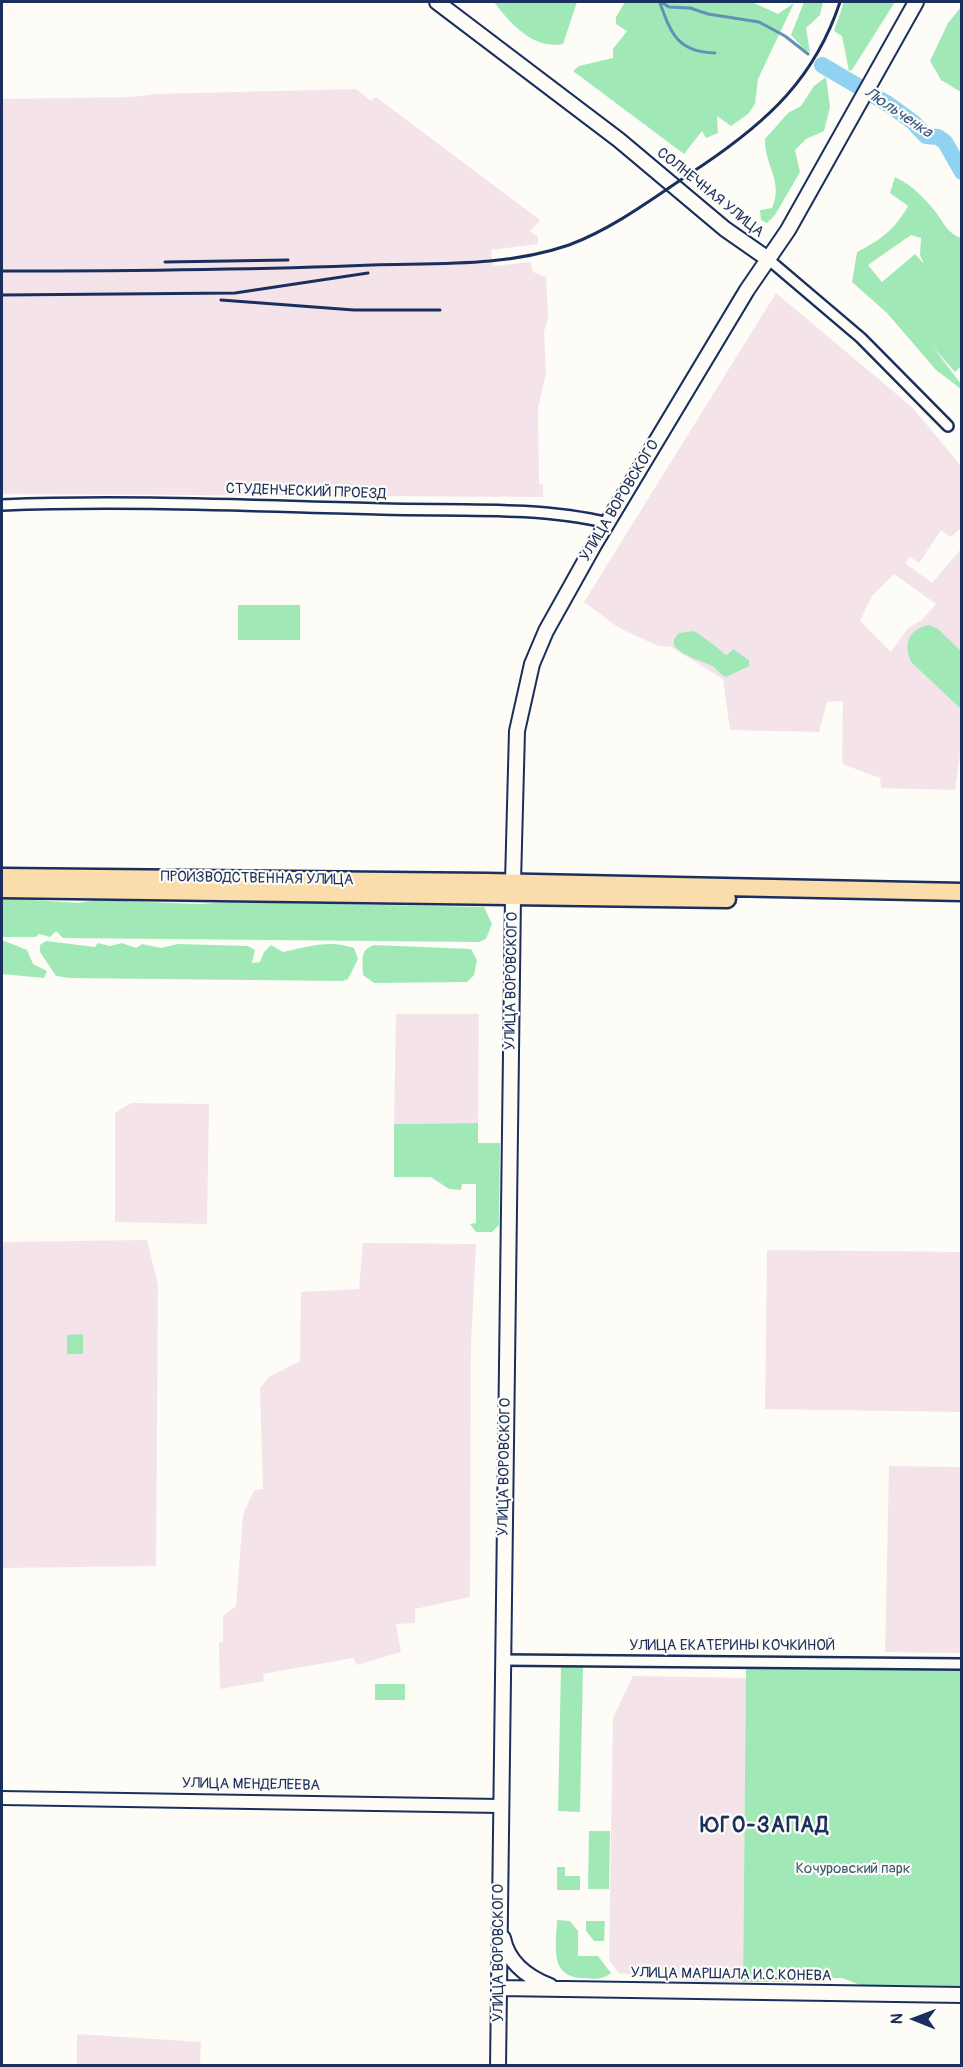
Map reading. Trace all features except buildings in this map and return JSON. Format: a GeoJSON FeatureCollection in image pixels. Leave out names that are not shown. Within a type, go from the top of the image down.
{"type":"FeatureCollection","features":[{"type":"Feature","properties":{"kind":"highway","name":"ПРОИЗВОДСТВЕННАЯ УЛИЦА"},"geometry":{"type":"LineString","coordinates":[[2,877],[513,889]]}},
{"type":"Feature","properties":{"kind":"highway","name":"ПРОИЗВОДСТВЕННАЯ УЛИЦА"},"geometry":{"type":"LineString","coordinates":[[2,889],[513,889]]}},
{"type":"Feature","properties":{"kind":"highway"},"geometry":{"type":"LineString","coordinates":[[513,889],[962,892]]}},
{"type":"Feature","properties":{"kind":"highway"},"geometry":{"type":"LineString","coordinates":[[513,889],[962,902]]}},
{"type":"Feature","properties":{"kind":"main road","name":"СОЛНЕЧНАЯ УЛИЦА"},"geometry":{"type":"LineString","coordinates":[[437,2],[620,141],[725,229],[768,259]]}},
{"type":"Feature","properties":{"kind":"main road","name":"УЛИЦА ВОРОВСКОГО"},"geometry":{"type":"LineString","coordinates":[[498,2066],[515,759],[522,701],[532,664],[546,631],[747,290],[795,214],[916,2]]}},
{"type":"Feature","properties":{"kind":"main road"},"geometry":{"type":"LineString","coordinates":[[500,1920],[507,1951],[515,1963],[538,1981],[560,1989]]}},
{"type":"Feature","properties":{"kind":"main road","name":"УЛИЦА МАРШАЛА И.С.КОНЕВА"},"geometry":{"type":"LineString","coordinates":[[499,1988],[962,1995]]}},
{"type":"Feature","properties":{"kind":"street","name":"СОЛНЕЧНАЯ УЛИЦА"},"geometry":{"type":"LineString","coordinates":[[768,259],[861,338],[948,426]]}},
{"type":"Feature","properties":{"kind":"street","name":"СТУДЕНЧЕСКИЙ ПРОЕЗД"},"geometry":{"type":"LineString","coordinates":[[2,505],[166,503],[479,512],[576,515],[608,523]]}},
{"type":"Feature","properties":{"kind":"street","name":"УЛИЦА ЕКАТЕРИНЫ КОЧКИНОЙ"},"geometry":{"type":"LineString","coordinates":[[502,1660],[962,1664]]}},
{"type":"Feature","properties":{"kind":"street","name":"УЛИЦА МЕНДЕЛЕЕВА"},"geometry":{"type":"LineString","coordinates":[[2,1798],[500,1806]]}},
{"type":"Feature","properties":{"kind":"shaded area"},"geometry":{"type":"Polygon","coordinates":[[[356,89],[371,101],[376,97],[540,220],[530,231],[538,237],[538,244],[491,250],[493,266],[531,262],[533,272],[546,277],[548,319],[544,332],[546,374],[538,408],[539,483],[543,484],[543,497],[2,494],[2,99],[356,89]]]}},
{"type":"Feature","properties":{"kind":"shaded area"},"geometry":{"type":"Polygon","coordinates":[[[776,293],[913,408],[961,466],[961,528],[951,537],[941,530],[919,563],[910,557],[905,563],[932,583],[961,549],[962,741],[955,790],[881,788],[880,778],[845,765],[842,762],[843,701],[827,702],[819,732],[730,730],[723,679],[671,647],[658,646],[619,628],[584,602],[776,293]],[[894,574],[872,596],[860,621],[891,652],[908,628],[922,620],[936,604],[894,574]]]}},
{"type":"Feature","properties":{"kind":"shaded area"},"geometry":{"type":"Polygon","coordinates":[[[396,1014],[479,1014],[478,1123],[394,1124],[396,1014]]]}},
{"type":"Feature","properties":{"kind":"shaded area"},"geometry":{"type":"Polygon","coordinates":[[[131,1103],[209,1104],[207,1224],[115,1222],[115,1113],[131,1103]]]}},
{"type":"Feature","properties":{"kind":"shaded area"},"geometry":{"type":"Polygon","coordinates":[[[147,1240],[158,1285],[156,1566],[2,1568],[2,1245],[4,1242],[147,1240]]]}},
{"type":"Feature","properties":{"kind":"shaded area"},"geometry":{"type":"Polygon","coordinates":[[[363,1243],[476,1244],[471,1344],[470,1597],[415,1609],[415,1623],[396,1624],[401,1652],[357,1665],[353,1658],[263,1674],[264,1681],[220,1689],[219,1643],[223,1641],[223,1616],[236,1606],[243,1515],[254,1490],[263,1489],[260,1388],[269,1377],[300,1361],[301,1292],[359,1289],[363,1243]]]}},
{"type":"Feature","properties":{"kind":"shaded area"},"geometry":{"type":"Polygon","coordinates":[[[767,1250],[961,1252],[961,1412],[765,1409],[767,1250]]]}},
{"type":"Feature","properties":{"kind":"shaded area"},"geometry":{"type":"Polygon","coordinates":[[[889,1466],[961,1467],[961,1653],[885,1652],[889,1466]]]}},
{"type":"Feature","properties":{"kind":"shaded area"},"geometry":{"type":"Polygon","coordinates":[[[633,1676],[746,1678],[743,1982],[697,1982],[619,1973],[609,1960],[613,1718],[633,1676]]]}},
{"type":"Feature","properties":{"kind":"shaded area"},"geometry":{"type":"Polygon","coordinates":[[[77,2034],[201,2042],[200,2065],[77,2065],[77,2034]]]}},
{"type":"Feature","properties":{"kind":"green space"},"geometry":{"type":"Polygon","coordinates":[[[494,2],[577,2],[563,44],[552,45],[532,39],[523,33],[494,2]]]}},
{"type":"Feature","properties":{"kind":"green space"},"geometry":{"type":"Polygon","coordinates":[[[625,2],[752,2],[778,14],[794,3],[758,79],[755,104],[748,114],[731,126],[717,116],[718,133],[706,138],[702,131],[684,154],[573,71],[579,66],[613,58],[613,49],[627,31],[616,24],[616,17],[625,2]]]}},
{"type":"Feature","properties":{"kind":"green space"},"geometry":{"type":"Polygon","coordinates":[[[804,2],[823,2],[820,15],[806,28],[810,52],[805,50],[791,35],[804,2]]]}},
{"type":"Feature","properties":{"kind":"green space"},"geometry":{"type":"Polygon","coordinates":[[[844,2],[895,2],[852,70],[849,71],[842,36],[834,31],[844,2]]]}},
{"type":"Feature","properties":{"kind":"green space"},"geometry":{"type":"Polygon","coordinates":[[[961,7],[961,92],[941,80],[930,61],[948,23],[961,7]]]}},
{"type":"Feature","properties":{"kind":"green space"},"geometry":{"type":"Polygon","coordinates":[[[826,77],[830,107],[824,131],[806,139],[795,150],[800,172],[775,215],[767,223],[761,220],[760,210],[772,208],[776,189],[767,157],[765,139],[788,113],[801,106],[814,86],[826,77]]]}},
{"type":"Feature","properties":{"kind":"green space"},"geometry":{"type":"Polygon","coordinates":[[[895,177],[917,192],[949,230],[961,238],[961,366],[955,372],[933,347],[961,384],[961,389],[936,370],[887,313],[852,282],[857,252],[887,233],[908,206],[890,193],[895,177]],[[911,235],[868,265],[882,282],[915,254],[924,264],[920,255],[921,238],[911,235]]]}},
{"type":"Feature","properties":{"kind":"green space"},"geometry":{"type":"Polygon","coordinates":[[[238,605],[300,605],[300,640],[238,640],[238,605]]]}},
{"type":"Feature","properties":{"kind":"green space"},"geometry":{"type":"Polygon","coordinates":[[[929,625],[938,629],[961,651],[961,709],[911,662],[908,643],[912,633],[929,625]]]}},
{"type":"Feature","properties":{"kind":"green space"},"geometry":{"type":"Polygon","coordinates":[[[694,631],[724,654],[727,655],[733,649],[749,660],[749,666],[726,677],[712,666],[687,655],[674,646],[674,639],[679,633],[694,631]]]}},
{"type":"Feature","properties":{"kind":"green space"},"geometry":{"type":"Polygon","coordinates":[[[2,898],[79,903],[95,900],[200,904],[231,902],[484,907],[492,924],[486,939],[479,942],[63,938],[56,931],[50,937],[39,934],[36,937],[2,937],[2,898]]]}},
{"type":"Feature","properties":{"kind":"green space"},"geometry":{"type":"Polygon","coordinates":[[[2,940],[27,950],[33,964],[47,971],[44,978],[2,974],[2,940]]]}},
{"type":"Feature","properties":{"kind":"green space"},"geometry":{"type":"Polygon","coordinates":[[[46,941],[95,947],[98,943],[110,946],[122,943],[136,948],[142,944],[161,948],[178,944],[248,946],[255,950],[252,963],[260,962],[264,952],[271,945],[283,952],[336,944],[354,948],[358,959],[348,979],[342,981],[69,978],[56,976],[40,952],[40,945],[46,941]]]}},
{"type":"Feature","properties":{"kind":"green space"},"geometry":{"type":"Polygon","coordinates":[[[374,945],[471,949],[477,960],[474,975],[467,982],[374,983],[363,975],[363,961],[366,950],[374,945]]]}},
{"type":"Feature","properties":{"kind":"green space"},"geometry":{"type":"Polygon","coordinates":[[[478,1123],[478,1143],[500,1143],[499,1225],[492,1232],[476,1232],[470,1224],[476,1223],[476,1184],[462,1184],[461,1190],[449,1189],[431,1177],[394,1177],[394,1124],[478,1123]]]}},
{"type":"Feature","properties":{"kind":"green space"},"geometry":{"type":"Polygon","coordinates":[[[83,1334],[83,1354],[67,1354],[67,1335],[83,1334]]]}},
{"type":"Feature","properties":{"kind":"green space"},"geometry":{"type":"Polygon","coordinates":[[[561,1666],[583,1666],[580,1812],[558,1811],[561,1666]]]}},
{"type":"Feature","properties":{"kind":"green space","name":"Кочуровский парк"},"geometry":{"type":"Polygon","coordinates":[[[746,1668],[961,1669],[961,1987],[863,1986],[842,1978],[800,1978],[795,1982],[743,1982],[746,1668]]]}},
{"type":"Feature","properties":{"kind":"green space"},"geometry":{"type":"Polygon","coordinates":[[[375,1684],[405,1684],[405,1700],[375,1700],[375,1684]]]}},
{"type":"Feature","properties":{"kind":"green space"},"geometry":{"type":"Polygon","coordinates":[[[589,1831],[610,1831],[609,1889],[588,1889],[589,1831]]]}},
{"type":"Feature","properties":{"kind":"green space"},"geometry":{"type":"Polygon","coordinates":[[[557,1867],[565,1867],[565,1876],[580,1876],[580,1890],[557,1890],[557,1867]]]}},
{"type":"Feature","properties":{"kind":"green space"},"geometry":{"type":"Polygon","coordinates":[[[557,1920],[570,1921],[578,1931],[578,1956],[598,1956],[611,1973],[595,1979],[573,1977],[565,1973],[557,1959],[557,1920]]]}},
{"type":"Feature","properties":{"kind":"green space"},"geometry":{"type":"Polygon","coordinates":[[[586,1921],[605,1921],[604,1941],[594,1941],[586,1931],[586,1921]]]}},
{"type":"Feature","properties":{"kind":"waterway","name":"Люльченка"},"geometry":{"type":"LineString","coordinates":[[661,2],[669,7],[690,8],[708,14],[759,22],[785,36],[808,54]]}},
{"type":"Feature","properties":{"kind":"waterway"},"geometry":{"type":"LineString","coordinates":[[660,3],[677,39],[692,49],[715,53]]}},
{"type":"Feature","properties":{"kind":"waterway","name":"Люльченка"},"geometry":{"type":"LineString","coordinates":[[822,65],[888,104],[913,122],[926,136],[938,137],[945,142],[962,172]]}},
{"type":"Feature","properties":{"kind":"railway"},"geometry":{"type":"LineString","coordinates":[[2,271],[233,269],[471,262],[520,257],[569,245],[587,238],[638,209],[748,132],[786,96],[803,75],[830,29],[840,2]]}},
{"type":"Feature","properties":{"kind":"railway"},"geometry":{"type":"LineString","coordinates":[[165,262],[288,260]]}},
{"type":"Feature","properties":{"kind":"railway"},"geometry":{"type":"LineString","coordinates":[[2,295],[235,293],[368,273]]}},
{"type":"Feature","properties":{"kind":"railway"},"geometry":{"type":"LineString","coordinates":[[221,300],[354,310],[440,310]]}},
{"type":"Feature","properties":{"kind":"district","name":"ЮГО-ЗАПАД"},"geometry":{"type":"Point","coordinates":[765,1827]}}]}
